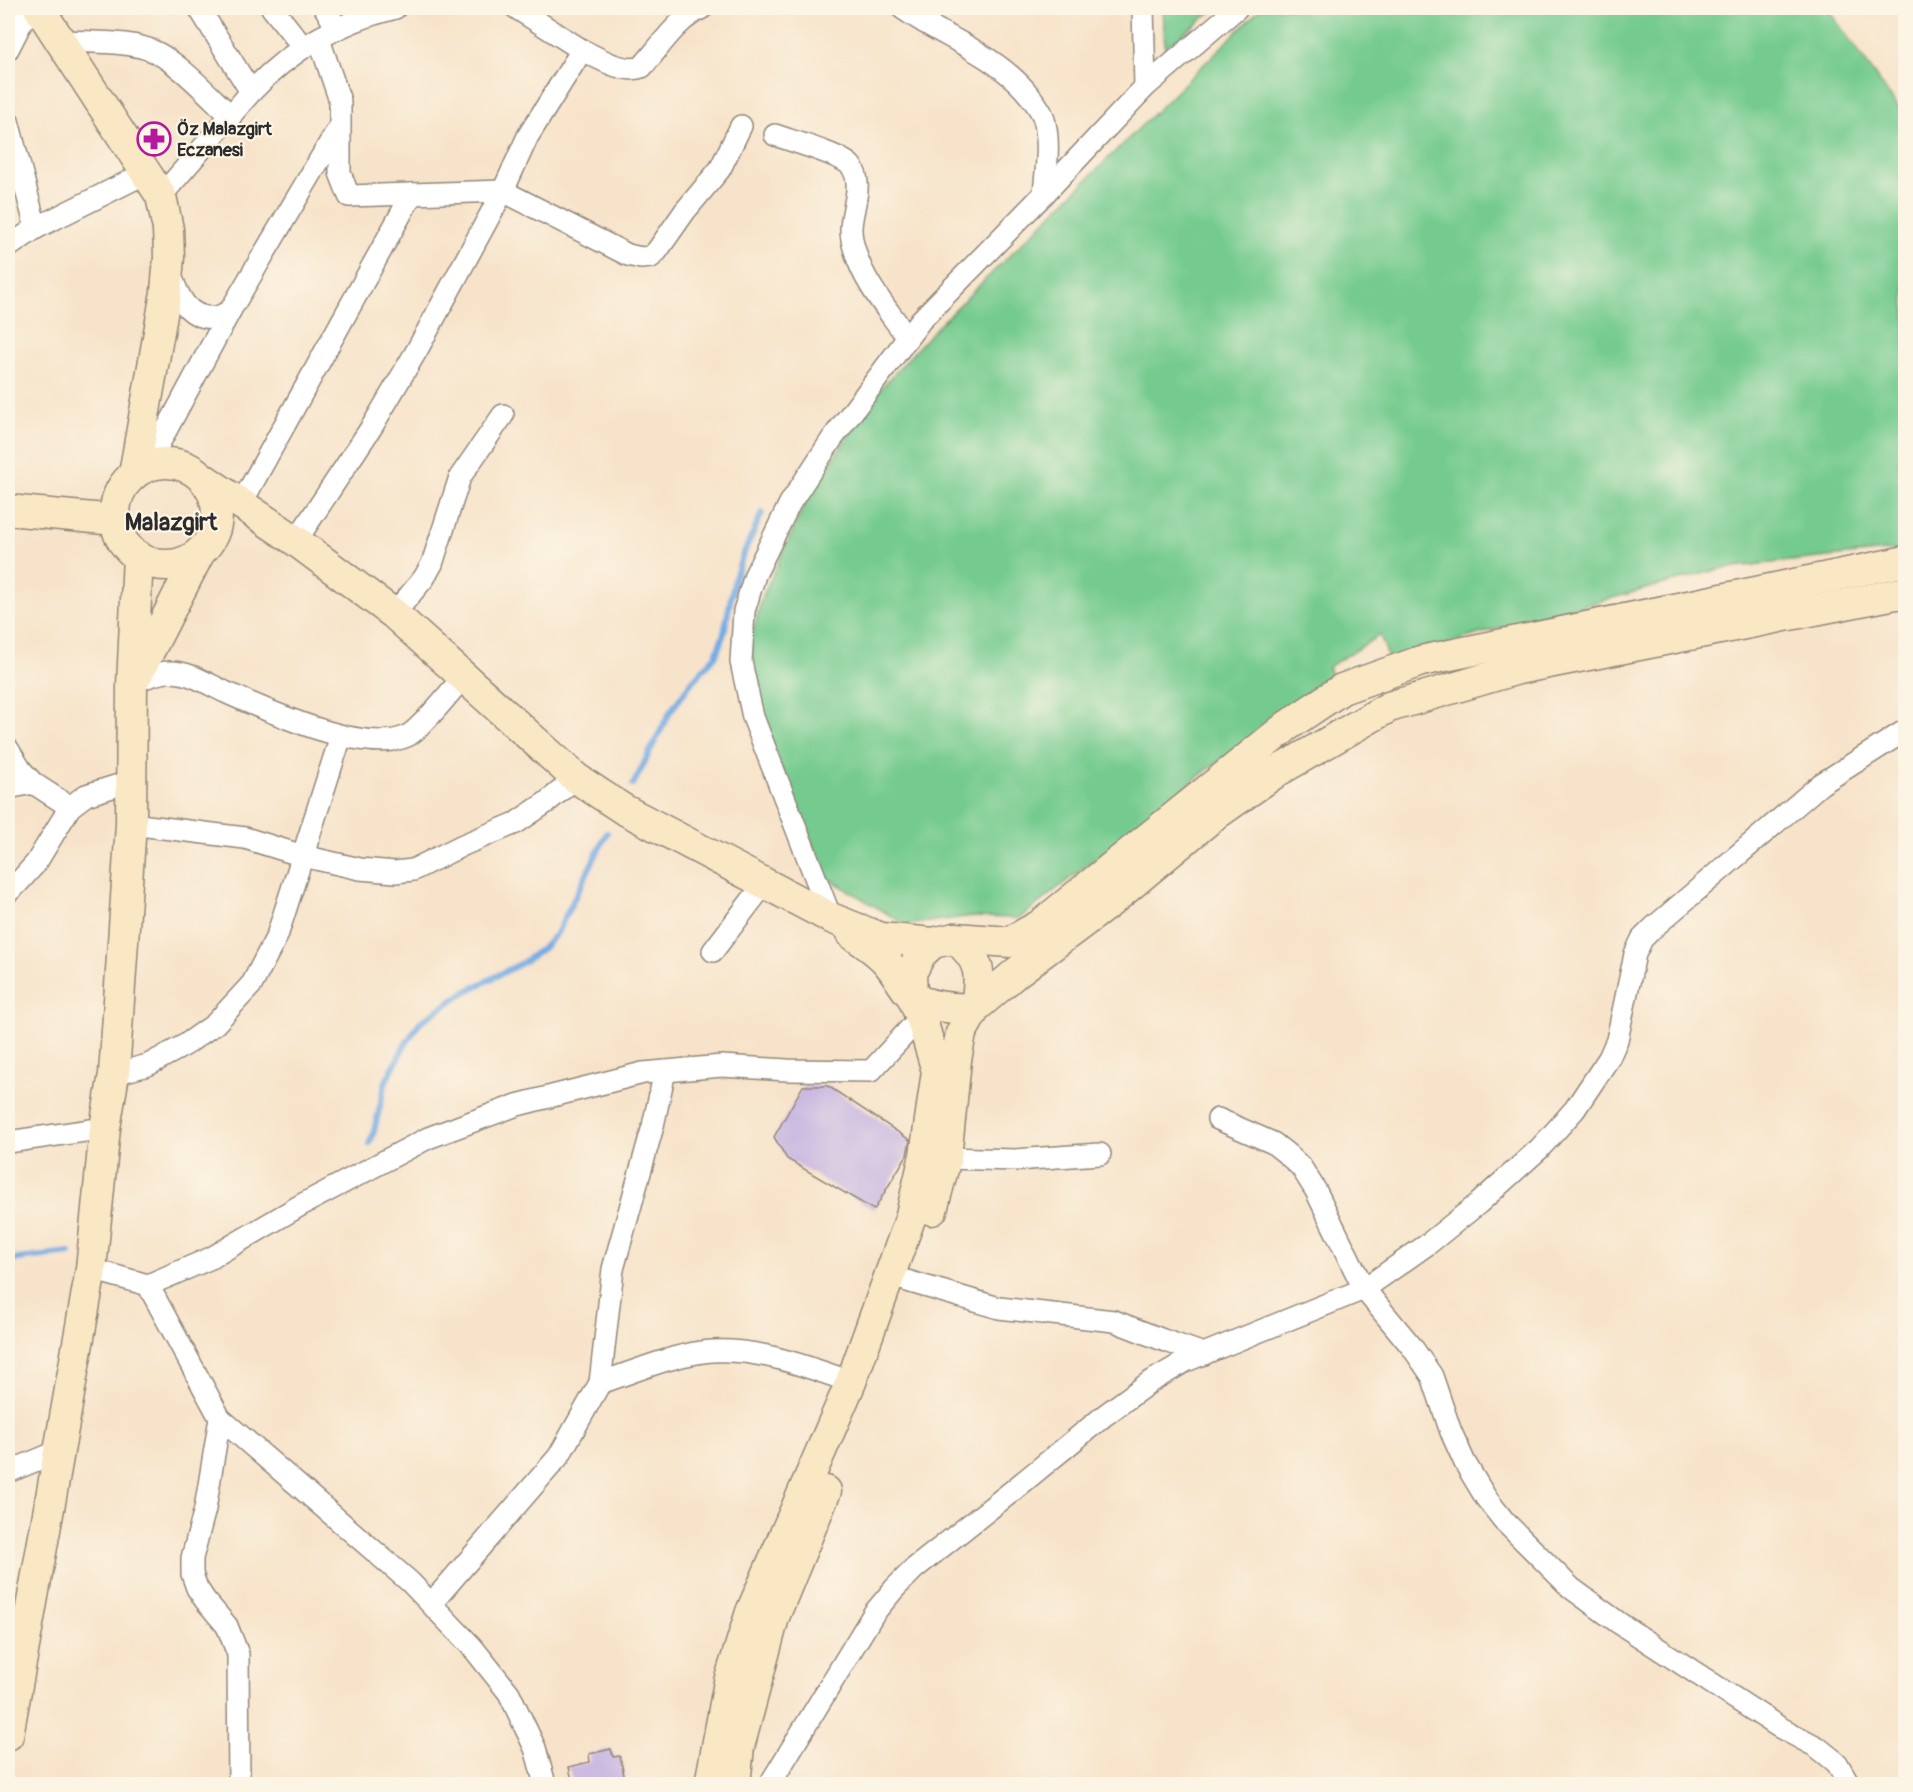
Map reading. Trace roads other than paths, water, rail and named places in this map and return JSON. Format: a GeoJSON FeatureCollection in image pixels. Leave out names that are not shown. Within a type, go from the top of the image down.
{"type":"FeatureCollection","features":[{"type":"Feature","properties":{"kind":"main road"},"geometry":{"type":"LineString","coordinates":[[39,8],[153,184],[168,229],[168,268],[141,470]]}},
{"type":"Feature","properties":{"kind":"main road"},"geometry":{"type":"LineString","coordinates":[[200,552],[186,561],[169,565],[153,563],[138,556],[127,547],[119,534],[115,520],[116,503],[123,487],[141,470],[162,463],[178,464],[192,470],[296,541],[394,614],[576,778],[623,809],[831,918],[881,938],[1010,942],[1040,926],[1287,726],[1342,689],[1422,662],[1905,561]]}},
{"type":"Feature","properties":{"kind":"main road"},"geometry":{"type":"LineString","coordinates":[[133,683],[216,524],[215,500],[204,479]]}},
{"type":"Feature","properties":{"kind":"main road"},"geometry":{"type":"LineString","coordinates":[[216,524],[241,504]]}},
{"type":"Feature","properties":{"kind":"main road"},"geometry":{"type":"LineString","coordinates":[[8,510],[115,520]]}},
{"type":"Feature","properties":{"kind":"main road"},"geometry":{"type":"LineString","coordinates":[[8,1735],[91,1269],[105,1128],[114,1074],[131,824],[138,556]]}},
{"type":"Feature","properties":{"kind":"main road"},"geometry":{"type":"LineString","coordinates":[[735,1785],[739,1747],[774,1617],[868,1389],[931,1214],[946,1158],[961,1033],[976,1007],[1017,972],[1109,903],[1211,818],[1278,771],[1389,707],[1518,669],[1905,592]]}},
{"type":"Feature","properties":{"kind":"main road"},"geometry":{"type":"LineString","coordinates":[[831,918],[885,959],[922,1006],[962,1009],[976,1007]]}},
{"type":"Feature","properties":{"kind":"main road"},"geometry":{"type":"LineString","coordinates":[[710,1785],[729,1682],[751,1612],[851,1382],[910,1219],[925,1155],[937,1071],[922,1006],[911,973],[921,954],[944,940]]}},
{"type":"Feature","properties":{"kind":"main road"},"geometry":{"type":"LineString","coordinates":[[944,940],[971,952],[980,979],[976,1007]]}},
{"type":"Feature","properties":{"kind":"street"},"geometry":{"type":"LineString","coordinates":[[8,49],[29,8]]}},
{"type":"Feature","properties":{"kind":"street"},"geometry":{"type":"LineString","coordinates":[[199,8],[251,92]]}},
{"type":"Feature","properties":{"kind":"street"},"geometry":{"type":"LineString","coordinates":[[272,8],[319,38]]}},
{"type":"Feature","properties":{"kind":"street"},"geometry":{"type":"LineString","coordinates":[[325,8],[319,38],[340,101],[340,173],[349,196],[503,191],[628,255],[641,258],[651,256],[657,251],[685,211],[720,169],[741,126]]}},
{"type":"Feature","properties":{"kind":"street"},"geometry":{"type":"LineString","coordinates":[[8,247],[36,228],[153,184],[231,116],[264,78],[319,38],[370,14],[395,8]]}},
{"type":"Feature","properties":{"kind":"street"},"geometry":{"type":"LineString","coordinates":[[516,8],[582,50],[620,67],[637,69],[642,67],[682,20],[702,8]]}},
{"type":"Feature","properties":{"kind":"street"},"geometry":{"type":"LineString","coordinates":[[902,8],[922,22],[990,59],[1012,75],[1033,99],[1042,115],[1046,134],[1044,194]]}},
{"type":"Feature","properties":{"kind":"street"},"geometry":{"type":"LineString","coordinates":[[1143,8],[1145,87]]}},
{"type":"Feature","properties":{"kind":"street"},"geometry":{"type":"LineString","coordinates":[[831,918],[753,717],[741,662],[744,611],[755,575],[790,503],[832,439],[921,320],[1145,87],[1238,8]]}},
{"type":"Feature","properties":{"kind":"street"},"geometry":{"type":"LineString","coordinates":[[61,40],[150,49],[165,57],[231,116]]}},
{"type":"Feature","properties":{"kind":"street"},"geometry":{"type":"LineString","coordinates":[[296,541],[373,425],[417,350],[503,191],[528,136],[582,50]]}},
{"type":"Feature","properties":{"kind":"street"},"geometry":{"type":"LineString","coordinates":[[8,121],[36,228]]}},
{"type":"Feature","properties":{"kind":"street"},"geometry":{"type":"LineString","coordinates":[[141,470],[230,311],[341,125]]}},
{"type":"Feature","properties":{"kind":"street"},"geometry":{"type":"LineString","coordinates":[[775,135],[827,153],[846,161],[852,167],[856,183],[856,200],[851,228],[854,250],[866,277],[907,337]]}},
{"type":"Feature","properties":{"kind":"street"},"geometry":{"type":"LineString","coordinates":[[316,166],[330,168],[340,173]]}},
{"type":"Feature","properties":{"kind":"street"},"geometry":{"type":"LineString","coordinates":[[241,504],[411,194]]}},
{"type":"Feature","properties":{"kind":"street"},"geometry":{"type":"LineString","coordinates":[[168,268],[176,292],[186,307],[200,315],[216,317],[230,311]]}},
{"type":"Feature","properties":{"kind":"street"},"geometry":{"type":"LineString","coordinates":[[394,614],[424,578],[432,564],[460,477],[502,415]]}},
{"type":"Feature","properties":{"kind":"street"},"geometry":{"type":"LineString","coordinates":[[133,683],[156,674],[171,672],[187,675],[259,707],[341,736],[365,741],[381,741],[407,736],[415,731],[464,676]]}},
{"type":"Feature","properties":{"kind":"street"},"geometry":{"type":"LineString","coordinates":[[114,1074],[148,1065],[185,1045],[214,1024],[252,984],[278,936],[341,736]]}},
{"type":"Feature","properties":{"kind":"street"},"geometry":{"type":"LineString","coordinates":[[770,1785],[874,1612],[915,1568],[1105,1415],[1150,1382],[1204,1354],[1364,1288],[1428,1244],[1479,1203],[1539,1149],[1575,1108],[1609,1058],[1617,1040],[1635,954],[1642,939],[1821,784],[1901,737]]}},
{"type":"Feature","properties":{"kind":"street"},"geometry":{"type":"LineString","coordinates":[[8,749],[21,770],[33,783],[70,807]]}},
{"type":"Feature","properties":{"kind":"street"},"geometry":{"type":"LineString","coordinates":[[131,824],[245,838],[303,856],[378,872],[413,870],[463,845],[516,823],[547,802],[576,778]]}},
{"type":"Feature","properties":{"kind":"street"},"geometry":{"type":"LineString","coordinates":[[8,892],[36,864],[70,807],[86,795],[132,781]]}},
{"type":"Feature","properties":{"kind":"street"},"geometry":{"type":"LineString","coordinates":[[8,788],[33,783]]}},
{"type":"Feature","properties":{"kind":"street"},"geometry":{"type":"LineString","coordinates":[[713,951],[764,884]]}},
{"type":"Feature","properties":{"kind":"street"},"geometry":{"type":"LineString","coordinates":[[91,1269],[148,1285],[211,1258],[301,1205],[428,1138],[517,1105],[643,1073],[722,1066],[787,1070],[871,1071],[922,1006]]}},
{"type":"Feature","properties":{"kind":"street"},"geometry":{"type":"LineString","coordinates":[[431,1604],[559,1456],[600,1383],[613,1269],[653,1126],[665,1071]]}},
{"type":"Feature","properties":{"kind":"street"},"geometry":{"type":"LineString","coordinates":[[1218,1119],[1273,1143],[1300,1167],[1316,1191],[1364,1288],[1412,1347],[1432,1376],[1451,1432],[1465,1463],[1486,1498],[1506,1522],[1571,1588],[1619,1623],[1779,1727],[1817,1748],[1837,1763],[1849,1785]]}},
{"type":"Feature","properties":{"kind":"street"},"geometry":{"type":"LineString","coordinates":[[8,1142],[105,1128]]}},
{"type":"Feature","properties":{"kind":"street"},"geometry":{"type":"LineString","coordinates":[[946,1158],[1014,1160],[1100,1154]]}},
{"type":"Feature","properties":{"kind":"street"},"geometry":{"type":"LineString","coordinates":[[907,1281],[999,1308],[1114,1321],[1204,1354]]}},
{"type":"Feature","properties":{"kind":"street"},"geometry":{"type":"LineString","coordinates":[[148,1285],[220,1419],[410,1582],[473,1648],[509,1693],[535,1748],[545,1785]]}},
{"type":"Feature","properties":{"kind":"street"},"geometry":{"type":"LineString","coordinates":[[600,1383],[703,1352],[774,1357],[851,1382]]}},
{"type":"Feature","properties":{"kind":"street"},"geometry":{"type":"LineString","coordinates":[[220,1419],[205,1509],[192,1558],[192,1574],[205,1600],[227,1626],[237,1654],[239,1785]]}},
{"type":"Feature","properties":{"kind":"street"},"geometry":{"type":"LineString","coordinates":[[8,1472],[58,1451]]}},
{"type":"Feature","properties":{"kind":"waterway"},"geometry":{"type":"LineString","coordinates":[[633,785],[670,712],[691,683],[716,655],[724,633],[735,578],[762,513]]}},
{"type":"Feature","properties":{"kind":"waterway"},"geometry":{"type":"LineString","coordinates":[[369,1144],[386,1081],[420,1022],[465,992],[522,963],[543,948],[557,933],[607,833]]}},
{"type":"Feature","properties":{"kind":"waterway"},"geometry":{"type":"LineString","coordinates":[[8,1260],[70,1253]]}},
{"type":"Feature","properties":{"kind":"place","name":"Öz Malazgirt Eczanesi"},"geometry":{"type":"Point","coordinates":[154,139]}},
{"type":"Feature","properties":{"kind":"district","name":"Malazgirt"},"geometry":{"type":"Point","coordinates":[171,522]}}]}
